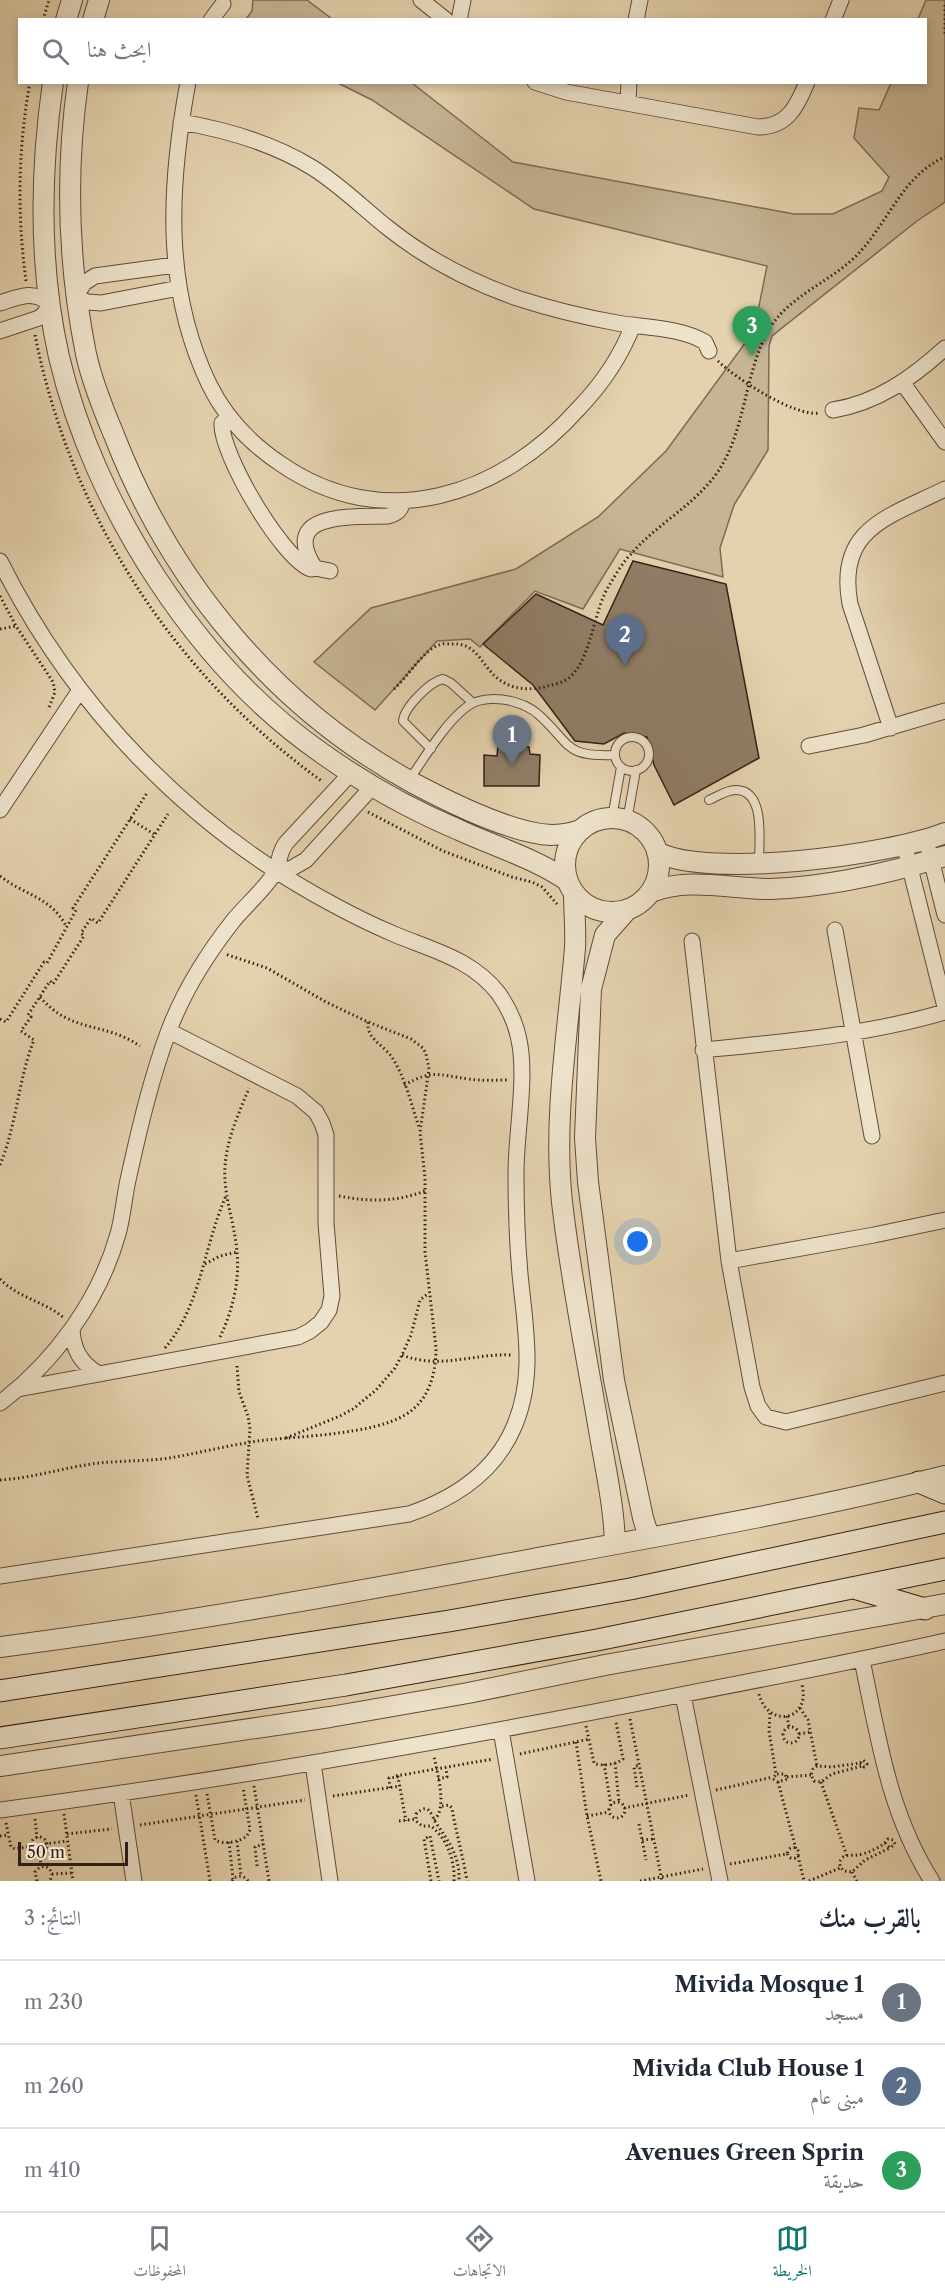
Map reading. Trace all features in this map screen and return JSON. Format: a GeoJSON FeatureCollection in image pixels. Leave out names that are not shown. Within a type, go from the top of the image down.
{"type":"FeatureCollection","features":[{"type":"Feature","properties":{"kind":"main road"},"geometry":{"type":"LineString","coordinates":[[919,1482],[945,1493]]}},
{"type":"Feature","properties":{"kind":"main road"},"geometry":{"type":"LineString","coordinates":[[0,1691],[641,1587],[945,1522]]}},
{"type":"Feature","properties":{"kind":"main road"},"geometry":{"type":"LineString","coordinates":[[0,1738],[346,1685],[597,1640],[945,1569]]}},
{"type":"Feature","properties":{"kind":"main road"},"geometry":{"type":"LineString","coordinates":[[854,1588],[935,1606]]}},
{"type":"Feature","properties":{"kind":"street"},"geometry":{"type":"LineString","coordinates":[[67,18],[72,0]]}},
{"type":"Feature","properties":{"kind":"street"},"geometry":{"type":"LineString","coordinates":[[94,18],[99,0]]}},
{"type":"Feature","properties":{"kind":"street"},"geometry":{"type":"LineString","coordinates":[[421,0],[444,18]]}},
{"type":"Feature","properties":{"kind":"street"},"geometry":{"type":"LineString","coordinates":[[459,18],[463,0]]}},
{"type":"Feature","properties":{"kind":"street"},"geometry":{"type":"LineString","coordinates":[[636,18],[640,0]]}},
{"type":"Feature","properties":{"kind":"street"},"geometry":{"type":"LineString","coordinates":[[834,18],[841,0]]}},
{"type":"Feature","properties":{"kind":"street"},"geometry":{"type":"LineString","coordinates":[[212,18],[223,3]]}},
{"type":"Feature","properties":{"kind":"street"},"geometry":{"type":"LineString","coordinates":[[53,84],[47,122],[43,222],[50,304],[59,356],[70,397],[101,477],[147,564],[191,626],[251,694],[285,725],[351,773],[457,830],[532,860],[571,887],[585,904],[598,910],[612,912],[627,910]]}},
{"type":"Feature","properties":{"kind":"street"},"geometry":{"type":"LineString","coordinates":[[78,84],[69,173],[69,221],[76,296],[87,356],[96,390],[125,464],[163,540],[186,576],[239,644],[301,705],[371,758],[467,809],[528,831],[554,835],[581,830]]}},
{"type":"Feature","properties":{"kind":"street"},"geometry":{"type":"LineString","coordinates":[[188,84],[174,172],[173,228],[179,288],[197,354],[209,384],[229,417],[269,456],[303,478],[338,492],[362,498],[403,501],[427,499],[482,483],[506,471],[559,430],[590,396],[617,359],[633,325]]}},
{"type":"Feature","properties":{"kind":"street"},"geometry":{"type":"LineString","coordinates":[[541,84],[566,92],[766,127],[788,118],[797,105],[806,84]]}},
{"type":"Feature","properties":{"kind":"street"},"geometry":{"type":"LineString","coordinates":[[628,102],[629,84]]}},
{"type":"Feature","properties":{"kind":"street"},"geometry":{"type":"LineString","coordinates":[[181,122],[253,140],[290,156],[331,180],[389,229],[427,256],[493,289],[588,317],[696,336],[705,342],[709,351]]}},
{"type":"Feature","properties":{"kind":"street"},"geometry":{"type":"LineString","coordinates":[[0,330],[32,320],[44,314],[50,304],[76,296],[84,283],[96,276],[175,264]]}},
{"type":"Feature","properties":{"kind":"street"},"geometry":{"type":"LineString","coordinates":[[76,296],[87,302],[101,303],[179,288]]}},
{"type":"Feature","properties":{"kind":"street"},"geometry":{"type":"LineString","coordinates":[[0,303],[27,294],[43,298],[50,304]]}},
{"type":"Feature","properties":{"kind":"street"},"geometry":{"type":"LineString","coordinates":[[833,410],[854,407],[869,401],[902,382],[945,348]]}},
{"type":"Feature","properties":{"kind":"street"},"geometry":{"type":"LineString","coordinates":[[902,382],[945,442]]}},
{"type":"Feature","properties":{"kind":"street"},"geometry":{"type":"LineString","coordinates":[[229,417],[222,423],[222,432],[227,447],[265,522],[302,564],[311,569],[330,571]]}},
{"type":"Feature","properties":{"kind":"street"},"geometry":{"type":"LineString","coordinates":[[891,728],[850,604],[847,587],[848,566],[853,550],[872,527],[945,489]]}},
{"type":"Feature","properties":{"kind":"street"},"geometry":{"type":"LineString","coordinates":[[315,568],[307,554],[305,541],[307,532],[321,521],[348,517],[388,516],[401,508],[403,501]]}},
{"type":"Feature","properties":{"kind":"street"},"geometry":{"type":"LineString","coordinates":[[0,561],[32,619],[80,690],[108,725],[170,790],[239,846],[276,872],[366,922],[466,963],[500,996],[512,1017],[519,1039],[522,1063],[516,1200],[520,1275],[528,1353],[527,1381],[522,1407],[512,1433],[498,1456],[480,1476],[434,1506],[409,1514],[0,1576]]}},
{"type":"Feature","properties":{"kind":"street"},"geometry":{"type":"LineString","coordinates":[[0,810],[80,690]]}},
{"type":"Feature","properties":{"kind":"street"},"geometry":{"type":"LineString","coordinates":[[809,746],[891,728],[945,711]]}},
{"type":"Feature","properties":{"kind":"street"},"geometry":{"type":"LineString","coordinates":[[0,1403],[47,1361],[72,1329],[91,1299],[106,1267],[118,1233],[134,1151],[169,1030],[181,1003],[212,950],[233,921],[276,872],[278,856],[286,843],[351,773]]}},
{"type":"Feature","properties":{"kind":"street"},"geometry":{"type":"LineString","coordinates":[[276,872],[292,868],[306,860],[373,786]]}},
{"type":"Feature","properties":{"kind":"street"},"geometry":{"type":"LineString","coordinates":[[615,1544],[611,1502],[577,1311],[562,1201],[560,1160],[566,1024],[575,945],[571,887],[565,859],[568,848],[581,830],[590,824],[620,820],[646,833],[657,852],[659,866],[657,879],[651,892],[640,903],[627,910],[605,935],[591,989],[585,1138],[588,1182],[614,1380],[649,1537]]}},
{"type":"Feature","properties":{"kind":"street"},"geometry":{"type":"LineString","coordinates":[[657,852],[687,862],[759,863],[808,860],[904,843],[945,833]]}},
{"type":"Feature","properties":{"kind":"street"},"geometry":{"type":"LineString","coordinates":[[926,838],[938,858],[945,915]]}},
{"type":"Feature","properties":{"kind":"street"},"geometry":{"type":"LineString","coordinates":[[703,1050],[780,1043],[852,1032],[921,1019],[945,1009],[904,843]]}},
{"type":"Feature","properties":{"kind":"street"},"geometry":{"type":"LineString","coordinates":[[651,892],[676,886],[770,889],[800,886],[910,867],[938,858]]}},
{"type":"Feature","properties":{"kind":"street"},"geometry":{"type":"LineString","coordinates":[[835,930],[872,1136]]}},
{"type":"Feature","properties":{"kind":"street"},"geometry":{"type":"LineString","coordinates":[[692,941],[729,1261],[752,1387],[758,1406],[766,1417],[786,1422],[945,1383]]}},
{"type":"Feature","properties":{"kind":"street"},"geometry":{"type":"LineString","coordinates":[[18,1389],[298,1337],[321,1322],[328,1310],[332,1296],[324,1193],[326,1135],[316,1112],[297,1096],[169,1030]]}},
{"type":"Feature","properties":{"kind":"street"},"geometry":{"type":"LineString","coordinates":[[729,1261],[945,1220]]}},
{"type":"Feature","properties":{"kind":"street"},"geometry":{"type":"LineString","coordinates":[[72,1329],[76,1350],[81,1359],[97,1373]]}},
{"type":"Feature","properties":{"kind":"street"},"geometry":{"type":"LineString","coordinates":[[0,1647],[159,1624],[615,1544],[839,1500],[945,1476]]}},
{"type":"Feature","properties":{"kind":"street"},"geometry":{"type":"LineString","coordinates":[[0,1766],[330,1717],[468,1693],[617,1662],[935,1606]]}},
{"type":"Feature","properties":{"kind":"street"},"geometry":{"type":"LineString","coordinates":[[2,1809],[199,1781],[501,1730],[862,1660],[945,1641]]}},
{"type":"Feature","properties":{"kind":"street"},"geometry":{"type":"LineString","coordinates":[[862,1660],[894,1802],[906,1834],[933,1881]]}},
{"type":"Feature","properties":{"kind":"street"},"geometry":{"type":"LineString","coordinates":[[683,1695],[720,1881]]}},
{"type":"Feature","properties":{"kind":"street"},"geometry":{"type":"LineString","coordinates":[[501,1730],[527,1881]]}},
{"type":"Feature","properties":{"kind":"street"},"geometry":{"type":"LineString","coordinates":[[313,1762],[330,1881]]}},
{"type":"Feature","properties":{"kind":"street"},"geometry":{"type":"LineString","coordinates":[[121,1792],[134,1881]]}},
{"type":"Feature","properties":{"kind":"lane"},"geometry":{"type":"LineString","coordinates":[[431,748],[403,721],[404,714],[429,685],[442,679],[452,683],[473,703]]}},
{"type":"Feature","properties":{"kind":"lane"},"geometry":{"type":"LineString","coordinates":[[409,780],[431,748],[465,708],[473,703],[502,699],[525,704],[550,725],[567,746],[582,754],[615,755]]}},
{"type":"Feature","properties":{"kind":"lane"},"geometry":{"type":"LineString","coordinates":[[638,738],[644,742],[649,755],[647,762],[636,770],[620,820],[621,767],[615,755],[616,749],[625,739],[638,738]]}},
{"type":"Feature","properties":{"kind":"lane"},"geometry":{"type":"LineString","coordinates":[[621,767],[636,770]]}},
{"type":"Feature","properties":{"kind":"lane"},"geometry":{"type":"LineString","coordinates":[[709,800],[733,789],[744,791],[753,799],[758,810],[759,863]]}},
{"type":"Feature","properties":{"kind":"path"},"geometry":{"type":"LineString","coordinates":[[44,18],[49,0]]}},
{"type":"Feature","properties":{"kind":"path"},"geometry":{"type":"LineString","coordinates":[[945,5],[945,35]]}},
{"type":"Feature","properties":{"kind":"path"},"geometry":{"type":"LineString","coordinates":[[27,294],[22,255],[20,175],[22,135],[30,84]]}},
{"type":"Feature","properties":{"kind":"path"},"geometry":{"type":"LineString","coordinates":[[394,689],[422,658],[438,645],[460,643],[472,648],[497,678],[517,688],[539,689],[572,676],[582,661],[608,586],[631,554],[714,477],[731,446],[763,339],[770,325],[784,309],[854,258],[923,170],[945,157]]}},
{"type":"Feature","properties":{"kind":"path"},"geometry":{"type":"LineString","coordinates":[[32,320],[40,364],[66,449],[87,500],[123,568],[174,641],[232,707],[265,737],[335,791]]}},
{"type":"Feature","properties":{"kind":"path"},"geometry":{"type":"LineString","coordinates":[[709,351],[727,370],[790,408],[810,414],[833,410]]}},
{"type":"Feature","properties":{"kind":"path"},"geometry":{"type":"LineString","coordinates":[[0,596],[16,626],[53,682],[55,692],[48,710],[58,722]]}},
{"type":"Feature","properties":{"kind":"path"},"geometry":{"type":"LineString","coordinates":[[0,629],[16,626]]}},
{"type":"Feature","properties":{"kind":"path"},"geometry":{"type":"LineString","coordinates":[[0,1019],[6,1022],[44,962],[47,963],[76,910],[73,908],[147,793]]}},
{"type":"Feature","properties":{"kind":"path"},"geometry":{"type":"LineString","coordinates":[[356,805],[443,851],[512,877],[532,882],[549,895],[561,913]]}},
{"type":"Feature","properties":{"kind":"path"},"geometry":{"type":"LineString","coordinates":[[0,1165],[12,1128],[22,1074],[34,1040],[21,1031],[31,1017],[28,1015],[50,981],[53,984],[84,936],[81,933],[91,918],[98,923],[168,814]]}},
{"type":"Feature","properties":{"kind":"path"},"geometry":{"type":"LineString","coordinates":[[130,819],[154,835]]}},
{"type":"Feature","properties":{"kind":"path"},"geometry":{"type":"LineString","coordinates":[[0,876],[15,887],[51,906],[66,927]]}},
{"type":"Feature","properties":{"kind":"path"},"geometry":{"type":"LineString","coordinates":[[0,1480],[29,1477],[99,1463],[165,1458],[249,1443],[363,1428],[393,1421],[406,1414],[425,1395],[436,1363],[435,1334],[424,1242],[425,1191],[420,1132],[428,1074],[426,1054],[417,1043],[305,991],[267,968],[212,950]]}},
{"type":"Feature","properties":{"kind":"path"},"geometry":{"type":"LineString","coordinates":[[39,997],[47,1006],[66,1019],[120,1034],[140,1046]]}},
{"type":"Feature","properties":{"kind":"path"},"geometry":{"type":"LineString","coordinates":[[368,1022],[367,1027],[371,1036],[389,1054],[397,1066],[420,1132]]}},
{"type":"Feature","properties":{"kind":"path"},"geometry":{"type":"LineString","coordinates":[[404,1085],[428,1074],[444,1074],[469,1080],[521,1080]]}},
{"type":"Feature","properties":{"kind":"path"},"geometry":{"type":"LineString","coordinates":[[213,1352],[231,1308],[236,1281],[237,1252],[226,1196],[225,1167],[230,1138],[255,1075]]}},
{"type":"Feature","properties":{"kind":"path"},"geometry":{"type":"LineString","coordinates":[[324,1193],[359,1200],[379,1201],[399,1199],[425,1191]]}},
{"type":"Feature","properties":{"kind":"path"},"geometry":{"type":"LineString","coordinates":[[149,1364],[178,1330],[204,1265],[215,1221],[226,1196]]}},
{"type":"Feature","properties":{"kind":"path"},"geometry":{"type":"LineString","coordinates":[[204,1265],[220,1256],[237,1252]]}},
{"type":"Feature","properties":{"kind":"path"},"geometry":{"type":"LineString","coordinates":[[0,1279],[21,1295],[55,1310],[72,1329]]}},
{"type":"Feature","properties":{"kind":"path"},"geometry":{"type":"LineString","coordinates":[[285,1439],[353,1409],[386,1380],[402,1355],[414,1325],[420,1300],[429,1293]]}},
{"type":"Feature","properties":{"kind":"path"},"geometry":{"type":"LineString","coordinates":[[402,1355],[419,1361],[436,1363],[492,1355],[512,1355]]}},
{"type":"Feature","properties":{"kind":"path"},"geometry":{"type":"LineString","coordinates":[[237,1366],[239,1392],[248,1416],[247,1475],[258,1519]]}},
{"type":"Feature","properties":{"kind":"path"},"geometry":{"type":"LineString","coordinates":[[756,1680],[762,1703],[770,1713],[781,1717],[788,1716],[800,1708],[805,1695],[799,1672]]}},
{"type":"Feature","properties":{"kind":"path"},"geometry":{"type":"LineString","coordinates":[[584,1714],[594,1763],[597,1765],[622,1761],[624,1757],[620,1707]]}},
{"type":"Feature","properties":{"kind":"path"},"geometry":{"type":"LineString","coordinates":[[620,1707],[639,1765],[662,1881]]}},
{"type":"Feature","properties":{"kind":"path"},"geometry":{"type":"LineString","coordinates":[[800,1708],[806,1715],[818,1766]]}},
{"type":"Feature","properties":{"kind":"path"},"geometry":{"type":"LineString","coordinates":[[770,1713],[769,1731],[776,1774],[773,1779],[778,1782],[785,1781],[787,1777],[811,1775]]}},
{"type":"Feature","properties":{"kind":"path"},"geometry":{"type":"LineString","coordinates":[[788,1716],[789,1727]]}},
{"type":"Feature","properties":{"kind":"path"},"geometry":{"type":"LineString","coordinates":[[789,1727],[783,1733],[786,1742],[795,1742],[799,1734]]}},
{"type":"Feature","properties":{"kind":"path"},"geometry":{"type":"LineString","coordinates":[[789,1727],[797,1730],[799,1734]]}},
{"type":"Feature","properties":{"kind":"path"},"geometry":{"type":"LineString","coordinates":[[799,1734],[810,1732]]}},
{"type":"Feature","properties":{"kind":"path"},"geometry":{"type":"LineString","coordinates":[[432,1742],[442,1806],[440,1814],[434,1820]]}},
{"type":"Feature","properties":{"kind":"path"},"geometry":{"type":"LineString","coordinates":[[576,1742],[587,1816],[601,1881]]}},
{"type":"Feature","properties":{"kind":"path"},"geometry":{"type":"LineString","coordinates":[[604,1764],[611,1805],[610,1812],[614,1817],[621,1817],[624,1814],[624,1808],[620,1803],[615,1762]]}},
{"type":"Feature","properties":{"kind":"path"},"geometry":{"type":"LineString","coordinates":[[637,1786],[634,1767],[639,1765]]}},
{"type":"Feature","properties":{"kind":"path"},"geometry":{"type":"LineString","coordinates":[[861,1765],[832,1774],[821,1782],[814,1781],[811,1775],[813,1769],[818,1766],[832,1767],[861,1765]]}},
{"type":"Feature","properties":{"kind":"path"},"geometry":{"type":"LineString","coordinates":[[438,1779],[447,1777],[446,1768]]}},
{"type":"Feature","properties":{"kind":"path"},"geometry":{"type":"LineString","coordinates":[[246,1773],[257,1808],[269,1881]]}},
{"type":"Feature","properties":{"kind":"path"},"geometry":{"type":"LineString","coordinates":[[199,1781],[210,1814],[215,1840],[220,1843],[237,1841],[244,1839],[249,1833],[250,1826],[246,1773]]}},
{"type":"Feature","properties":{"kind":"path"},"geometry":{"type":"LineString","coordinates":[[776,1774],[783,1773],[787,1777]]}},
{"type":"Feature","properties":{"kind":"path"},"geometry":{"type":"LineString","coordinates":[[390,1788],[390,1777],[398,1777],[406,1821]]}},
{"type":"Feature","properties":{"kind":"path"},"geometry":{"type":"LineString","coordinates":[[199,1781],[200,1816],[210,1881]]}},
{"type":"Feature","properties":{"kind":"path"},"geometry":{"type":"LineString","coordinates":[[778,1782],[796,1849],[800,1851],[798,1856],[804,1881]]}},
{"type":"Feature","properties":{"kind":"path"},"geometry":{"type":"LineString","coordinates":[[821,1782],[847,1856]]}},
{"type":"Feature","properties":{"kind":"path"},"geometry":{"type":"LineString","coordinates":[[67,1834],[400,1786]]}},
{"type":"Feature","properties":{"kind":"path"},"geometry":{"type":"LineString","coordinates":[[62,1801],[73,1881]]}},
{"type":"Feature","properties":{"kind":"path"},"geometry":{"type":"LineString","coordinates":[[611,1805],[620,1803]]}},
{"type":"Feature","properties":{"kind":"path"},"geometry":{"type":"LineString","coordinates":[[442,1806],[449,1805],[452,1808],[457,1835],[462,1847],[467,1881]]}},
{"type":"Feature","properties":{"kind":"path"},"geometry":{"type":"LineString","coordinates":[[2,1809],[10,1845],[13,1849],[32,1846]]}},
{"type":"Feature","properties":{"kind":"path"},"geometry":{"type":"LineString","coordinates":[[454,1881],[454,1866],[448,1848],[434,1827],[419,1825],[416,1819],[419,1811],[426,1809],[432,1813],[434,1820],[452,1846],[459,1867],[459,1881]]}},
{"type":"Feature","properties":{"kind":"path"},"geometry":{"type":"LineString","coordinates":[[587,1816],[610,1812]]}},
{"type":"Feature","properties":{"kind":"path"},"geometry":{"type":"LineString","coordinates":[[399,1821],[416,1819]]}},
{"type":"Feature","properties":{"kind":"path"},"geometry":{"type":"LineString","coordinates":[[639,1824],[646,1860]]}},
{"type":"Feature","properties":{"kind":"path"},"geometry":{"type":"LineString","coordinates":[[426,1826],[428,1837],[432,1838],[439,1881]]}},
{"type":"Feature","properties":{"kind":"path"},"geometry":{"type":"LineString","coordinates":[[0,1836],[8,1835]]}},
{"type":"Feature","properties":{"kind":"path"},"geometry":{"type":"LineString","coordinates":[[41,1837],[45,1844],[45,1851],[39,1852],[34,1851],[32,1846],[33,1839],[41,1837]]}},
{"type":"Feature","properties":{"kind":"path"},"geometry":{"type":"LineString","coordinates":[[428,1837],[424,1839],[431,1881]]}},
{"type":"Feature","properties":{"kind":"path"},"geometry":{"type":"LineString","coordinates":[[642,1840],[654,1839]]}},
{"type":"Feature","properties":{"kind":"path"},"geometry":{"type":"LineString","coordinates":[[888,1839],[893,1840],[894,1846],[865,1860],[852,1872],[841,1868],[840,1863],[847,1856],[862,1854],[885,1843],[888,1839]]}},
{"type":"Feature","properties":{"kind":"path"},"geometry":{"type":"LineString","coordinates":[[45,1844],[68,1841]]}},
{"type":"Feature","properties":{"kind":"path"},"geometry":{"type":"LineString","coordinates":[[237,1841],[241,1876],[248,1881]]}},
{"type":"Feature","properties":{"kind":"path"},"geometry":{"type":"LineString","coordinates":[[230,1842],[233,1880],[241,1876]]}},
{"type":"Feature","properties":{"kind":"path"},"geometry":{"type":"LineString","coordinates":[[885,1843],[890,1848]]}},
{"type":"Feature","properties":{"kind":"path"},"geometry":{"type":"LineString","coordinates":[[257,1866],[255,1847],[264,1844]]}},
{"type":"Feature","properties":{"kind":"path"},"geometry":{"type":"LineString","coordinates":[[796,1849],[788,1850],[786,1854],[789,1858],[798,1856]]}},
{"type":"Feature","properties":{"kind":"path"},"geometry":{"type":"LineString","coordinates":[[39,1852],[41,1866]]}},
{"type":"Feature","properties":{"kind":"path"},"geometry":{"type":"LineString","coordinates":[[41,1866],[48,1868],[52,1874],[50,1881]]}},
{"type":"Feature","properties":{"kind":"path"},"geometry":{"type":"LineString","coordinates":[[36,1880],[35,1872],[41,1866]]}},
{"type":"Feature","properties":{"kind":"path"},"geometry":{"type":"LineString","coordinates":[[809,1881],[841,1868]]}},
{"type":"Feature","properties":{"kind":"path"},"geometry":{"type":"LineString","coordinates":[[852,1872],[857,1881]]}},
{"type":"Feature","properties":{"kind":"path"},"geometry":{"type":"LineString","coordinates":[[52,1874],[72,1873]]}},
{"type":"Feature","properties":{"kind":"path"},"geometry":{"type":"LineString","coordinates":[[822,1876],[824,1881]]}},
{"type":"Feature","properties":{"kind":"shaded area"},"geometry":{"type":"Polygon","coordinates":[[[253,0],[307,0],[331,18],[247,18],[252,11],[253,0]]]}},
{"type":"Feature","properties":{"kind":"shaded area"},"geometry":{"type":"Polygon","coordinates":[[[926,0],[945,0],[945,202],[917,221],[772,336],[769,346],[768,450],[734,505],[720,548],[723,577],[620,549],[583,609],[535,591],[480,647],[470,639],[437,641],[375,710],[314,662],[371,608],[516,569],[598,517],[666,451],[754,331],[767,266],[534,209],[372,100],[340,84],[413,84],[513,162],[794,214],[833,214],[882,191],[889,177],[854,138],[859,108],[879,110],[891,84],[927,84],[927,18],[918,18],[926,0]]]}},
{"type":"Feature","properties":{"kind":"building"},"geometry":{"type":"Polygon","coordinates":[[[633,561],[726,584],[759,758],[674,805],[654,765],[647,737],[624,733],[604,744],[575,741],[533,685],[483,644],[536,594],[603,625],[633,561]]]}},
{"type":"Feature","properties":{"kind":"building"},"geometry":{"type":"Polygon","coordinates":[[[498,745],[529,747],[530,754],[540,755],[539,786],[484,786],[484,755],[497,756],[498,745]]]}},
{"type":"Feature","properties":{"kind":"place","name":"Avenues Green Sprin"},"geometry":{"type":"Point","coordinates":[752,356]}},
{"type":"Feature","properties":{"kind":"place","name":"Mivida Club House 1"},"geometry":{"type":"Point","coordinates":[625,665]}},
{"type":"Feature","properties":{"kind":"place","name":"Mivida Mosque 1"},"geometry":{"type":"Point","coordinates":[512,765]}}]}
